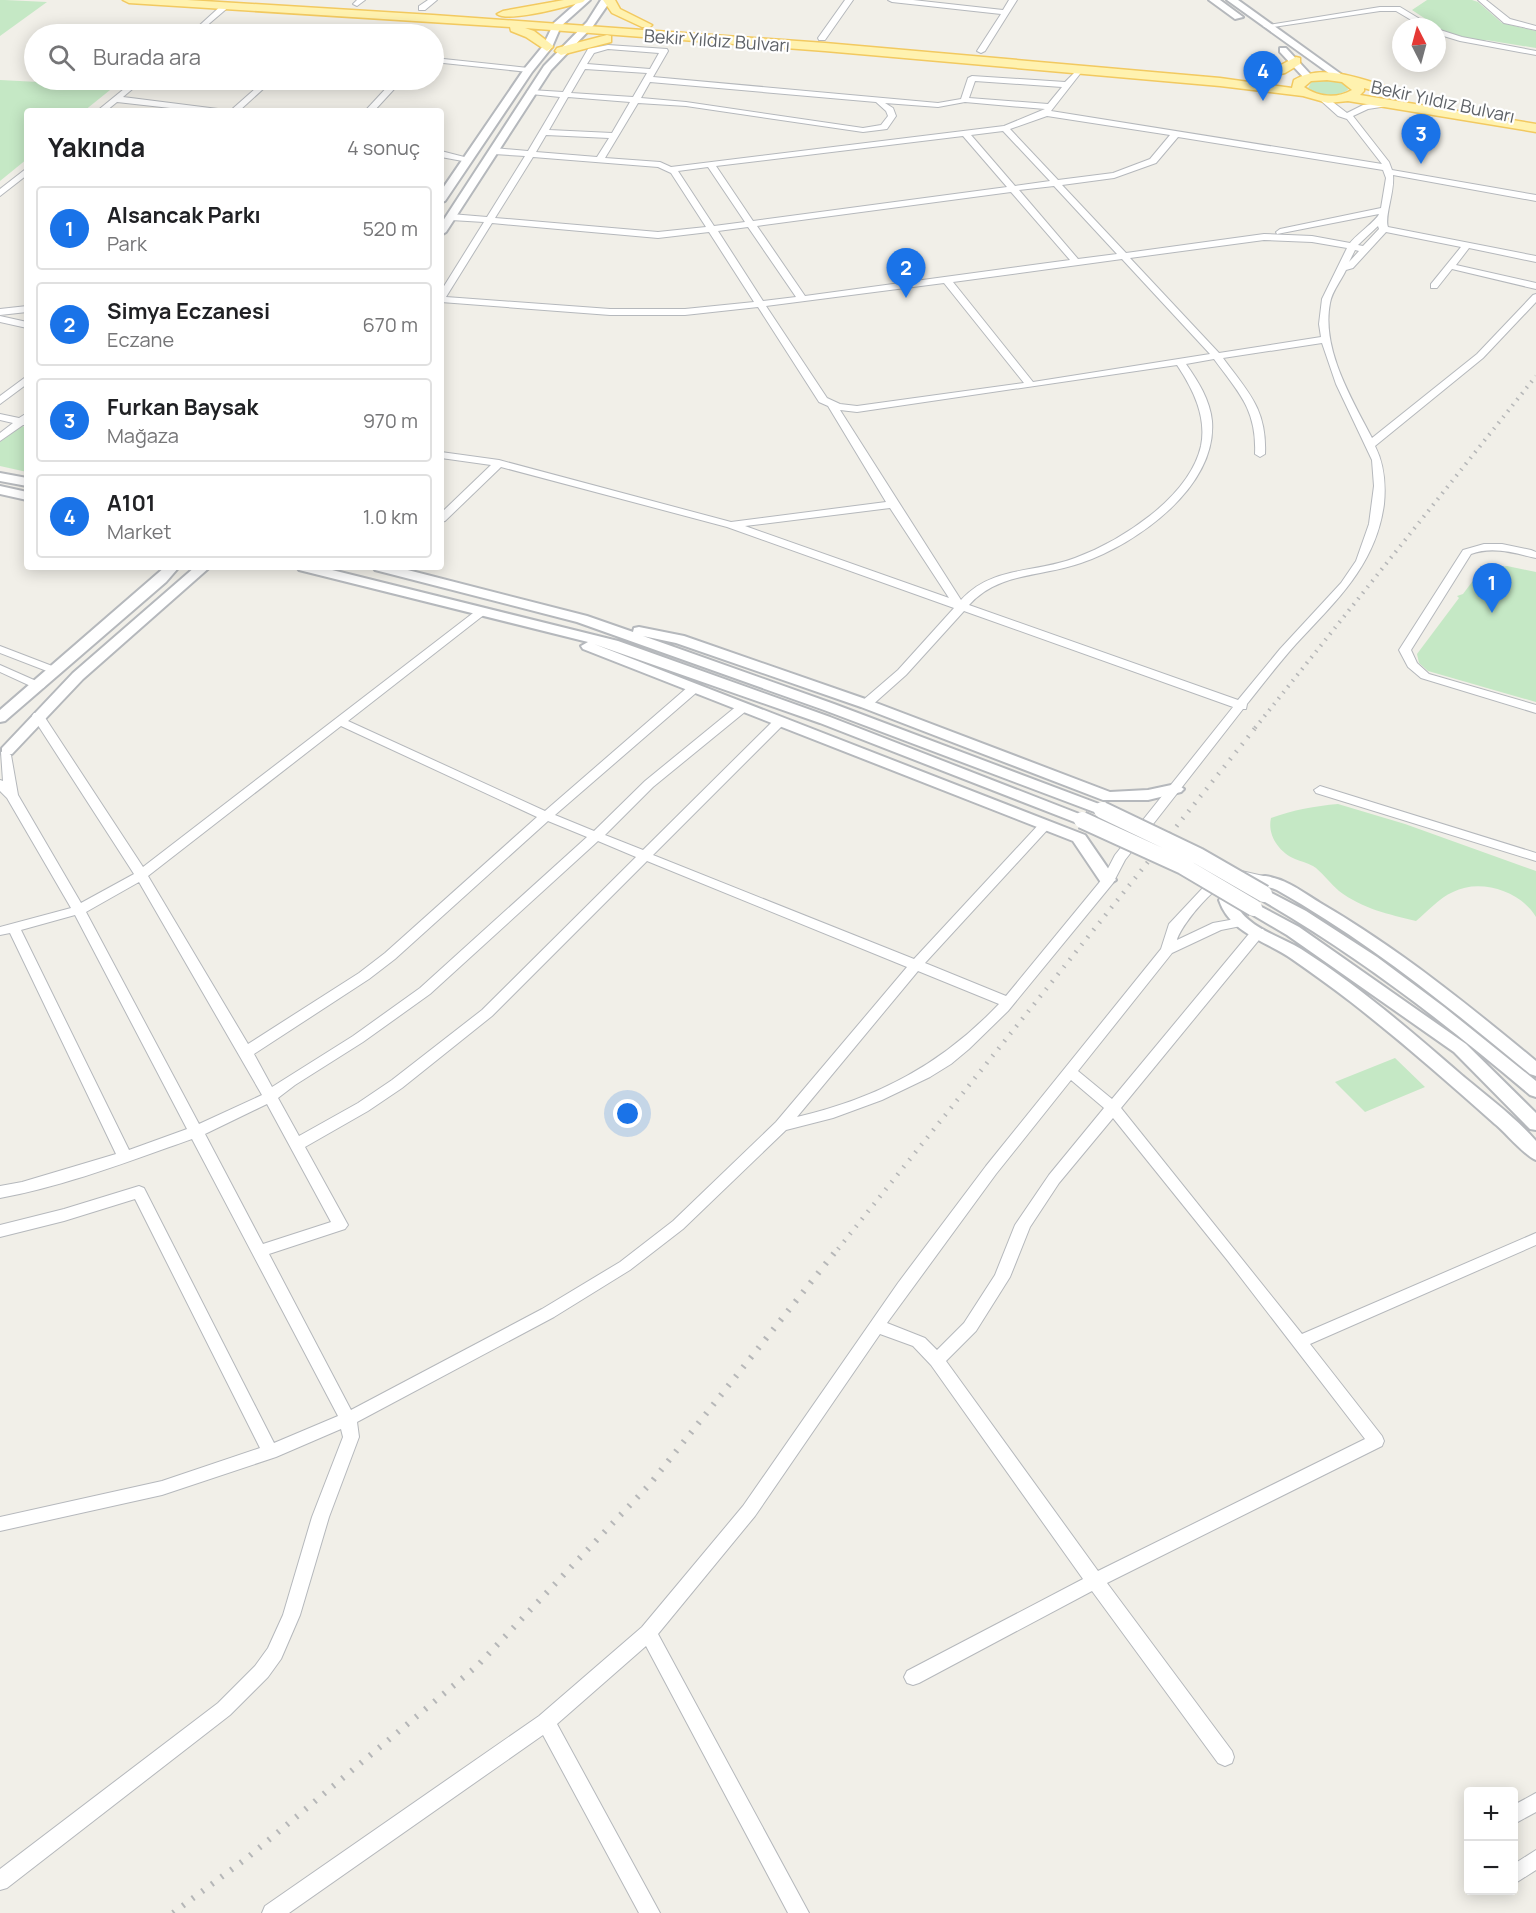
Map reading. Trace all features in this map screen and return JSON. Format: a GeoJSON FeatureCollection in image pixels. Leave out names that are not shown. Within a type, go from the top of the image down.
{"type":"FeatureCollection","features":[{"type":"Feature","properties":{"kind":"main road","name":"Bekir Yıldız Bulvarı"},"geometry":{"type":"LineString","coordinates":[[129,0],[502,19],[566,17],[1259,75],[1346,79],[1411,96],[1536,119]]}},
{"type":"Feature","properties":{"kind":"main road","name":"Bekir Yıldız Bulvarı"},"geometry":{"type":"LineString","coordinates":[[274,0],[359,2],[423,8],[583,31],[825,47],[1212,81],[1305,93],[1322,98],[1346,97],[1391,103],[1536,128]]}},
{"type":"Feature","properties":{"kind":"main road"},"geometry":{"type":"LineString","coordinates":[[502,19],[579,0]]}},
{"type":"Feature","properties":{"kind":"main road"},"geometry":{"type":"LineString","coordinates":[[607,0],[616,11],[646,25]]}},
{"type":"Feature","properties":{"kind":"main road"},"geometry":{"type":"LineString","coordinates":[[502,19],[530,34],[547,47]]}},
{"type":"Feature","properties":{"kind":"main road"},"geometry":{"type":"LineString","coordinates":[[561,51],[597,40],[636,34]]}},
{"type":"Feature","properties":{"kind":"main road"},"geometry":{"type":"LineString","coordinates":[[1259,75],[1281,70],[1296,61]]}},
{"type":"Feature","properties":{"kind":"main road"},"geometry":{"type":"LineString","coordinates":[[1305,93],[1298,85],[1306,78]]}},
{"type":"Feature","properties":{"kind":"main road"},"geometry":{"type":"LineString","coordinates":[[1346,79],[1357,86],[1358,91],[1346,97]]}},
{"type":"Feature","properties":{"kind":"street"},"geometry":{"type":"LineString","coordinates":[[423,8],[433,0]]}},
{"type":"Feature","properties":{"kind":"street"},"geometry":{"type":"LineString","coordinates":[[444,195],[528,70],[547,47],[559,22],[585,0]]}},
{"type":"Feature","properties":{"kind":"street"},"geometry":{"type":"LineString","coordinates":[[444,227],[547,68],[594,19],[607,0]]}},
{"type":"Feature","properties":{"kind":"street"},"geometry":{"type":"LineString","coordinates":[[822,38],[849,0]]}},
{"type":"Feature","properties":{"kind":"street"},"geometry":{"type":"LineString","coordinates":[[892,0],[1005,12]]}},
{"type":"Feature","properties":{"kind":"street"},"geometry":{"type":"LineString","coordinates":[[981,51],[1013,0]]}},
{"type":"Feature","properties":{"kind":"street"},"geometry":{"type":"LineString","coordinates":[[1214,0],[1274,42],[1296,61],[1306,78]]}},
{"type":"Feature","properties":{"kind":"street"},"geometry":{"type":"LineString","coordinates":[[1232,0],[1346,79]]}},
{"type":"Feature","properties":{"kind":"street"},"geometry":{"type":"LineString","coordinates":[[1483,0],[1507,21],[1536,28]]}},
{"type":"Feature","properties":{"kind":"street"},"geometry":{"type":"LineString","coordinates":[[205,24],[227,5]]}},
{"type":"Feature","properties":{"kind":"street"},"geometry":{"type":"LineString","coordinates":[[1267,26],[1400,7],[1416,18]]}},
{"type":"Feature","properties":{"kind":"street"},"geometry":{"type":"LineString","coordinates":[[1446,34],[1460,39],[1536,52]]}},
{"type":"Feature","properties":{"kind":"street"},"geometry":{"type":"LineString","coordinates":[[444,293],[531,154],[591,51],[598,48],[664,51],[600,160]]}},
{"type":"Feature","properties":{"kind":"street"},"geometry":{"type":"LineString","coordinates":[[444,61],[528,70]]}},
{"type":"Feature","properties":{"kind":"street"},"geometry":{"type":"LineString","coordinates":[[581,66],[880,100],[946,105],[964,100],[1033,105],[1048,110],[1536,198]]}},
{"type":"Feature","properties":{"kind":"street"},"geometry":{"type":"LineString","coordinates":[[671,169],[1005,128],[1048,110],[1079,70]]}},
{"type":"Feature","properties":{"kind":"street"},"geometry":{"type":"LineString","coordinates":[[964,100],[972,78],[1068,85]]}},
{"type":"Feature","properties":{"kind":"street"},"geometry":{"type":"LineString","coordinates":[[1033,105],[1039,83]]}},
{"type":"Feature","properties":{"kind":"street"},"geometry":{"type":"LineString","coordinates":[[105,108],[127,90]]}},
{"type":"Feature","properties":{"kind":"street"},"geometry":{"type":"LineString","coordinates":[[237,108],[258,90]]}},
{"type":"Feature","properties":{"kind":"street"},"geometry":{"type":"LineString","coordinates":[[372,108],[389,90]]}},
{"type":"Feature","properties":{"kind":"street"},"geometry":{"type":"LineString","coordinates":[[531,92],[750,112],[863,130],[884,127],[892,116],[890,110],[880,103],[880,100]]}},
{"type":"Feature","properties":{"kind":"street"},"geometry":{"type":"LineString","coordinates":[[1300,233],[1325,247],[1342,265],[1350,266],[1368,246],[1382,225],[1390,190],[1389,170],[1350,115],[1346,97]]}},
{"type":"Feature","properties":{"kind":"street"},"geometry":{"type":"LineString","coordinates":[[1322,98],[1341,114],[1350,115],[1366,107],[1391,103]]}},
{"type":"Feature","properties":{"kind":"street"},"geometry":{"type":"LineString","coordinates":[[116,99],[192,108]]}},
{"type":"Feature","properties":{"kind":"street"},"geometry":{"type":"LineString","coordinates":[[1005,128],[1216,355],[1252,404],[1261,433],[1260,454]]}},
{"type":"Feature","properties":{"kind":"street"},"geometry":{"type":"LineString","coordinates":[[544,132],[614,136]]}},
{"type":"Feature","properties":{"kind":"street"},"geometry":{"type":"LineString","coordinates":[[965,133],[1075,261]]}},
{"type":"Feature","properties":{"kind":"street"},"geometry":{"type":"LineString","coordinates":[[450,217],[658,235],[712,229],[1114,175],[1140,167],[1159,157],[1177,133]]}},
{"type":"Feature","properties":{"kind":"street"},"geometry":{"type":"LineString","coordinates":[[494,152],[660,165],[671,169],[676,173],[823,400],[832,405],[856,409],[1031,385],[1327,339]]}},
{"type":"Feature","properties":{"kind":"street"},"geometry":{"type":"LineString","coordinates":[[444,155],[468,159]]}},
{"type":"Feature","properties":{"kind":"street"},"geometry":{"type":"LineString","coordinates":[[710,164],[802,299]]}},
{"type":"Feature","properties":{"kind":"street"},"geometry":{"type":"LineString","coordinates":[[0,193],[24,173]]}},
{"type":"Feature","properties":{"kind":"street"},"geometry":{"type":"LineString","coordinates":[[8,186],[24,189]]}},
{"type":"Feature","properties":{"kind":"street"},"geometry":{"type":"LineString","coordinates":[[444,298],[628,313],[685,312],[760,305],[1123,254],[1300,233],[1385,210]]}},
{"type":"Feature","properties":{"kind":"street"},"geometry":{"type":"LineString","coordinates":[[781,1126],[806,1121],[880,1095],[915,1078],[963,1047],[1008,1002],[1108,880],[1120,858],[1284,652],[1353,574],[1374,530],[1379,500],[1378,467],[1334,366],[1324,320],[1326,303],[1332,285],[1355,243],[1368,226],[1382,225],[1466,246],[1536,259]]}},
{"type":"Feature","properties":{"kind":"street"},"geometry":{"type":"LineString","coordinates":[[1300,233],[1368,246]]}},
{"type":"Feature","properties":{"kind":"street"},"geometry":{"type":"LineString","coordinates":[[1434,286],[1466,246]]}},
{"type":"Feature","properties":{"kind":"street"},"geometry":{"type":"LineString","coordinates":[[1450,266],[1536,286]]}},
{"type":"Feature","properties":{"kind":"street"},"geometry":{"type":"LineString","coordinates":[[946,279],[1031,385]]}},
{"type":"Feature","properties":{"kind":"street"},"geometry":{"type":"LineString","coordinates":[[1370,445],[1480,356],[1536,297]]}},
{"type":"Feature","properties":{"kind":"street"},"geometry":{"type":"LineString","coordinates":[[0,312],[24,306]]}},
{"type":"Feature","properties":{"kind":"street"},"geometry":{"type":"LineString","coordinates":[[0,319],[24,324]]}},
{"type":"Feature","properties":{"kind":"street"},"geometry":{"type":"LineString","coordinates":[[866,704],[887,687],[981,587],[1007,578],[1071,563],[1101,551],[1151,520],[1185,488],[1204,452],[1208,425],[1196,387],[1179,361]]}},
{"type":"Feature","properties":{"kind":"street"},"geometry":{"type":"LineString","coordinates":[[0,401],[24,381]]}},
{"type":"Feature","properties":{"kind":"street"},"geometry":{"type":"LineString","coordinates":[[832,405],[961,608]]}},
{"type":"Feature","properties":{"kind":"street"},"geometry":{"type":"LineString","coordinates":[[0,417],[24,420]]}},
{"type":"Feature","properties":{"kind":"street"},"geometry":{"type":"LineString","coordinates":[[0,438],[24,421]]}},
{"type":"Feature","properties":{"kind":"street"},"geometry":{"type":"LineString","coordinates":[[444,455],[499,464],[731,525],[1242,706]]}},
{"type":"Feature","properties":{"kind":"street"},"geometry":{"type":"LineString","coordinates":[[444,516],[499,464]]}},
{"type":"Feature","properties":{"kind":"street"},"geometry":{"type":"LineString","coordinates":[[0,477],[24,481]]}},
{"type":"Feature","properties":{"kind":"street"},"geometry":{"type":"LineString","coordinates":[[0,490],[24,495]]}},
{"type":"Feature","properties":{"kind":"street"},"geometry":{"type":"LineString","coordinates":[[731,525],[893,504]]}},
{"type":"Feature","properties":{"kind":"street"},"geometry":{"type":"LineString","coordinates":[[1536,555],[1495,546],[1467,552],[1406,650],[1412,665],[1425,676],[1536,709]]}},
{"type":"Feature","properties":{"kind":"street"},"geometry":{"type":"LineString","coordinates":[[0,718],[169,570]]}},
{"type":"Feature","properties":{"kind":"street"},"geometry":{"type":"LineString","coordinates":[[12,796],[3,752],[78,676],[200,570]]}},
{"type":"Feature","properties":{"kind":"street"},"geometry":{"type":"LineString","coordinates":[[316,570],[613,644],[669,663],[1082,820],[1183,866],[1359,930],[1429,980],[1536,1070]]}},
{"type":"Feature","properties":{"kind":"street"},"geometry":{"type":"LineString","coordinates":[[395,570],[582,619],[679,639],[866,704],[1105,803],[1121,812],[1118,826],[1100,834],[1079,838],[534,625]]}},
{"type":"Feature","properties":{"kind":"street"},"geometry":{"type":"LineString","coordinates":[[125,1157],[7,930],[79,910],[141,875],[481,612]]}},
{"type":"Feature","properties":{"kind":"street"},"geometry":{"type":"LineString","coordinates":[[582,619],[1105,803],[1306,917],[1461,1027],[1536,1091]]}},
{"type":"Feature","properties":{"kind":"street"},"geometry":{"type":"LineString","coordinates":[[0,649],[56,671]]}},
{"type":"Feature","properties":{"kind":"street"},"geometry":{"type":"LineString","coordinates":[[0,668],[39,686]]}},
{"type":"Feature","properties":{"kind":"street"},"geometry":{"type":"LineString","coordinates":[[246,1052],[364,976],[390,956],[546,816],[693,689]]}},
{"type":"Feature","properties":{"kind":"street"},"geometry":{"type":"LineString","coordinates":[[0,1192],[22,1188],[125,1157],[198,1131],[270,1097],[425,991],[596,836],[649,784],[742,708]]}},
{"type":"Feature","properties":{"kind":"street"},"geometry":{"type":"LineString","coordinates":[[38,716],[141,875],[246,1052],[340,1225],[261,1251]]}},
{"type":"Feature","properties":{"kind":"street"},"geometry":{"type":"LineString","coordinates":[[339,721],[546,816],[1008,1002]]}},
{"type":"Feature","properties":{"kind":"street"},"geometry":{"type":"LineString","coordinates":[[296,1145],[363,1107],[487,1013],[779,722]]}},
{"type":"Feature","properties":{"kind":"street"},"geometry":{"type":"LineString","coordinates":[[0,784],[12,796],[79,910],[198,1131],[348,1419],[351,1437],[312,1544],[294,1610],[278,1649],[266,1668],[224,1709],[0,1881]]}},
{"type":"Feature","properties":{"kind":"street"},"geometry":{"type":"LineString","coordinates":[[1105,803],[1176,789]]}},
{"type":"Feature","properties":{"kind":"street"},"geometry":{"type":"LineString","coordinates":[[1320,790],[1536,857]]}},
{"type":"Feature","properties":{"kind":"street"},"geometry":{"type":"LineString","coordinates":[[0,1524],[142,1493],[270,1452],[348,1419],[548,1313],[625,1266],[678,1225],[781,1126],[916,965],[1045,825]]}},
{"type":"Feature","properties":{"kind":"street"},"geometry":{"type":"LineString","coordinates":[[1079,838],[1108,880]]}},
{"type":"Feature","properties":{"kind":"street"},"geometry":{"type":"LineString","coordinates":[[272,1913],[546,1722],[648,1633],[749,1511],[878,1326],[991,1170],[1167,950],[1174,927],[1219,879],[1237,874],[1263,894]]}},
{"type":"Feature","properties":{"kind":"street"},"geometry":{"type":"LineString","coordinates":[[1536,1124],[1460,1048],[1293,931],[1253,883],[1241,887],[1227,900],[1231,913],[1241,922],[1294,953],[1377,1012],[1523,1138],[1536,1153]]}},
{"type":"Feature","properties":{"kind":"street"},"geometry":{"type":"LineString","coordinates":[[1167,950],[1218,926],[1241,922]]}},
{"type":"Feature","properties":{"kind":"street"},"geometry":{"type":"LineString","coordinates":[[937,1360],[970,1327],[1002,1277],[1011,1251],[1038,1201],[1258,932]]}},
{"type":"Feature","properties":{"kind":"street"},"geometry":{"type":"LineString","coordinates":[[913,1677],[1095,1581],[1376,1442],[1113,1108],[1071,1072]]}},
{"type":"Feature","properties":{"kind":"street"},"geometry":{"type":"LineString","coordinates":[[0,1231],[64,1215],[139,1192],[270,1452]]}},
{"type":"Feature","properties":{"kind":"street"},"geometry":{"type":"LineString","coordinates":[[1298,1341],[1536,1239]]}},
{"type":"Feature","properties":{"kind":"street"},"geometry":{"type":"LineString","coordinates":[[878,1326],[919,1342],[937,1360],[1095,1581],[1226,1757]]}},
{"type":"Feature","properties":{"kind":"street"},"geometry":{"type":"LineString","coordinates":[[648,1633],[800,1913]]}},
{"type":"Feature","properties":{"kind":"street"},"geometry":{"type":"LineString","coordinates":[[546,1722],[650,1913]]}},
{"type":"Feature","properties":{"kind":"street"},"geometry":{"type":"LineString","coordinates":[[1518,1813],[1536,1802]]}},
{"type":"Feature","properties":{"kind":"street"},"geometry":{"type":"LineString","coordinates":[[1518,1872],[1536,1859]]}},
{"type":"Feature","properties":{"kind":"green space"},"geometry":{"type":"Polygon","coordinates":[[[0,0],[5,0],[47,2],[0,36],[0,0]]]}},
{"type":"Feature","properties":{"kind":"green space"},"geometry":{"type":"Polygon","coordinates":[[[1427,0],[1472,0],[1478,2],[1502,23],[1536,31],[1536,48],[1486,40],[1484,42],[1447,33],[1446,18],[1424,18],[1412,10],[1427,0]]]}},
{"type":"Feature","properties":{"kind":"green space"},"geometry":{"type":"Polygon","coordinates":[[[1327,79],[1340,82],[1347,86],[1348,90],[1328,95],[1308,88],[1312,81],[1327,79]]]}},
{"type":"Feature","properties":{"kind":"green space"},"geometry":{"type":"Polygon","coordinates":[[[0,80],[24,81],[24,90],[110,90],[88,108],[24,108],[24,161],[0,181],[0,80]]]}},
{"type":"Feature","properties":{"kind":"green space"},"geometry":{"type":"Polygon","coordinates":[[[21,426],[24,426],[24,471],[0,466],[0,442],[21,426]]]}},
{"type":"Feature","properties":{"kind":"green space"},"geometry":{"type":"Polygon","coordinates":[[[1507,566],[1536,572],[1536,702],[1428,671],[1419,663],[1417,654],[1459,598],[1457,596],[1463,594],[1481,570],[1507,566]]]}},
{"type":"Feature","properties":{"kind":"green space"},"geometry":{"type":"Polygon","coordinates":[[[1338,804],[1405,824],[1536,871],[1536,917],[1520,900],[1510,894],[1487,887],[1475,886],[1453,892],[1438,901],[1416,921],[1376,910],[1348,897],[1316,868],[1284,852],[1273,837],[1270,824],[1271,818],[1288,813],[1338,804]]]}},
{"type":"Feature","properties":{"kind":"green space"},"geometry":{"type":"Polygon","coordinates":[[[1395,1058],[1425,1087],[1365,1112],[1335,1082],[1395,1058]]]}},
{"type":"Feature","properties":{"kind":"railway"},"geometry":{"type":"LineString","coordinates":[[1255,728],[1536,376]]}},
{"type":"Feature","properties":{"kind":"railway"},"geometry":{"type":"LineString","coordinates":[[838,1249],[1256,727]]}},
{"type":"Feature","properties":{"kind":"railway"},"geometry":{"type":"LineString","coordinates":[[173,1913],[247,1858],[477,1666],[650,1484],[839,1247]]}},
{"type":"Feature","properties":{"kind":"place","name":"A101"},"geometry":{"type":"Point","coordinates":[1263,101]}},
{"type":"Feature","properties":{"kind":"place","name":"Furkan Baysak"},"geometry":{"type":"Point","coordinates":[1421,164]}},
{"type":"Feature","properties":{"kind":"place","name":"Simya Eczanesi"},"geometry":{"type":"Point","coordinates":[906,298]}},
{"type":"Feature","properties":{"kind":"place","name":"Alsancak Parkı"},"geometry":{"type":"Point","coordinates":[1492,613]}}]}
